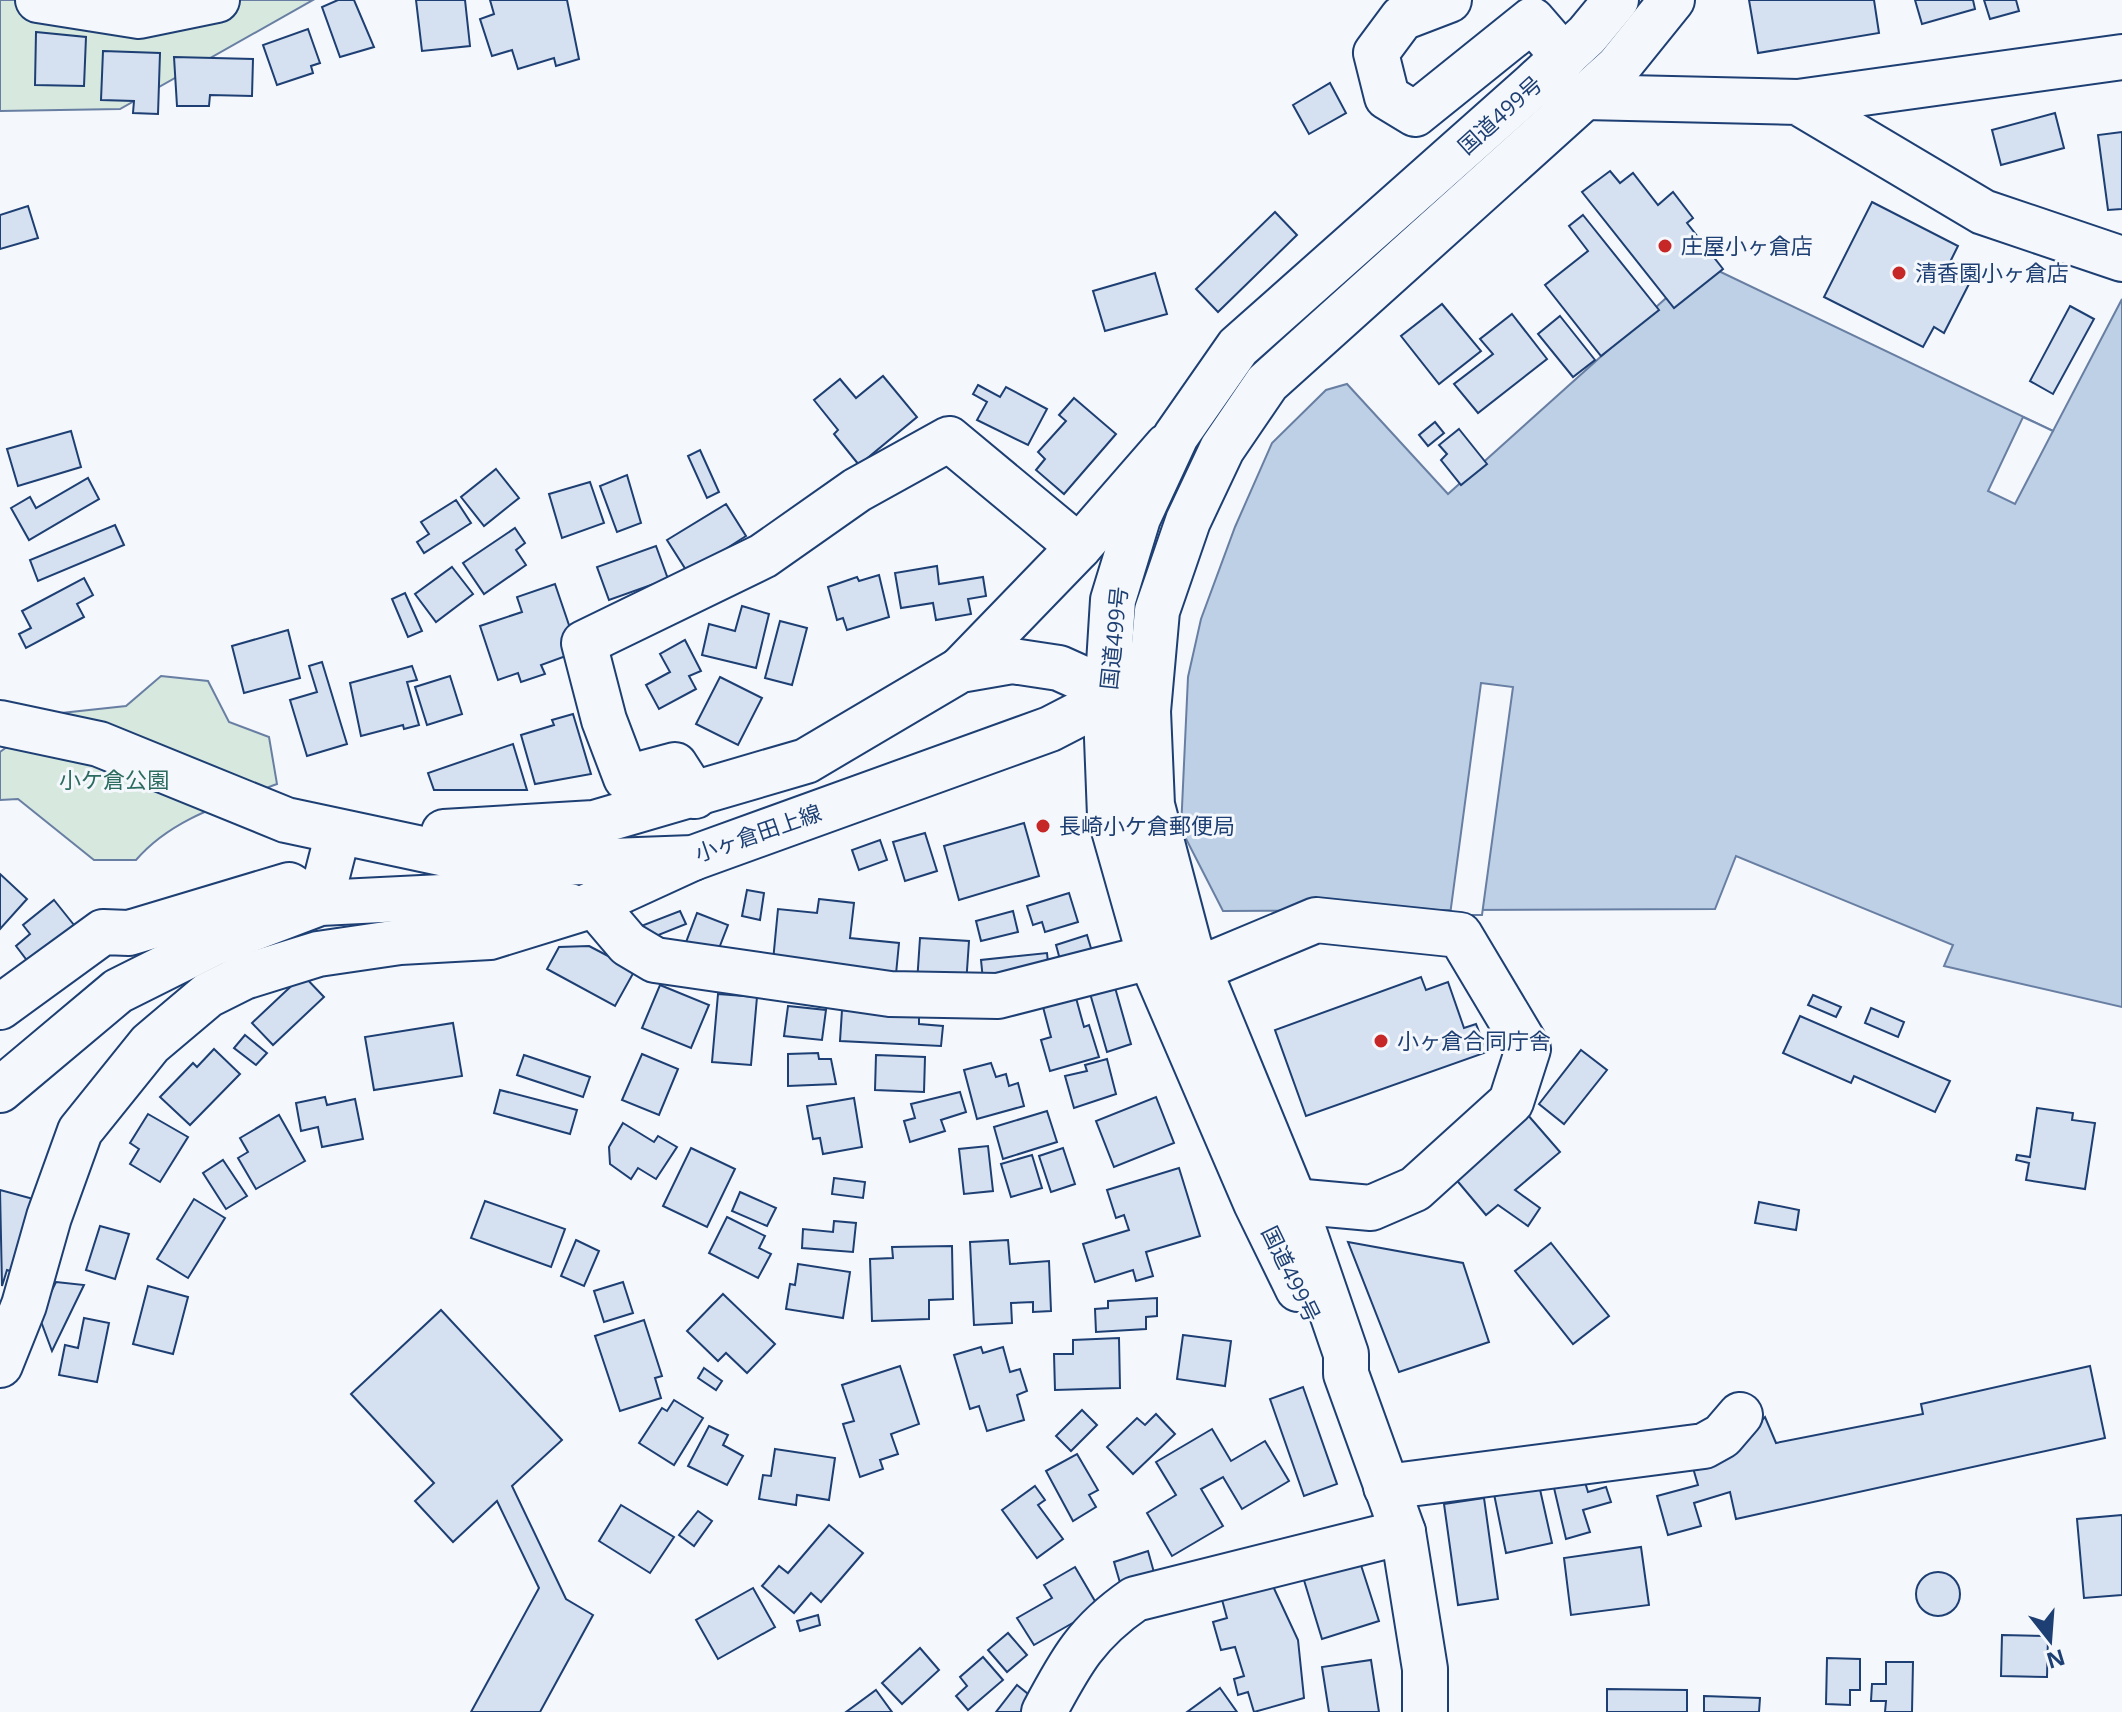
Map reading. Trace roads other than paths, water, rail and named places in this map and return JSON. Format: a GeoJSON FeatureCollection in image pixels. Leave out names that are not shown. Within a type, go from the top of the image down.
{"type":"FeatureCollection","features":[{"type":"Feature","properties":{"kind":"main road"},"geometry":{"type":"LineString","coordinates":[[38,0],[139,16],[217,0]]}},
{"type":"Feature","properties":{"kind":"main road"},"geometry":{"type":"LineString","coordinates":[[1449,0],[1402,18],[1376,53],[1387,97],[1415,114],[1532,20],[1548,72],[1585,97],[1798,102],[2122,57]]}},
{"type":"Feature","properties":{"kind":"main road","name":"国道499号"},"geometry":{"type":"LineString","coordinates":[[1346,1374],[1332,1361],[1256,1203],[1150,957],[1110,816],[1108,690],[1113,600],[1138,518],[1176,436],[1238,347],[1548,72],[1616,0]]}},
{"type":"Feature","properties":{"kind":"main road","name":"国道499号"},"geometry":{"type":"LineString","coordinates":[[1425,1712],[1425,1669],[1403,1532],[1346,1374],[1346,1354],[1293,1201],[1199,969],[1152,805],[1148,711],[1157,611],[1188,521],[1215,463],[1267,383],[1618,67],[1672,0]]}},
{"type":"Feature","properties":{"kind":"main road"},"geometry":{"type":"LineString","coordinates":[[1798,102],[1983,212],[2122,259]]}},
{"type":"Feature","properties":{"kind":"main road","name":"小ヶ倉田上線"},"geometry":{"type":"LineString","coordinates":[[338,833],[594,823],[695,796],[806,761],[960,670],[1079,547],[1176,436]]}},
{"type":"Feature","properties":{"kind":"main road"},"geometry":{"type":"LineString","coordinates":[[695,796],[675,765],[626,778],[604,720],[584,643],[763,556],[857,490],[949,439],[1079,547]]}},
{"type":"Feature","properties":{"kind":"main road","name":"小ヶ倉田上線"},"geometry":{"type":"LineString","coordinates":[[0,723],[99,744],[286,820],[450,855],[557,863],[693,858],[1050,729],[1081,713],[1129,670],[1157,611]]}},
{"type":"Feature","properties":{"kind":"main road","name":"小ヶ倉田上線"},"geometry":{"type":"LineString","coordinates":[[960,670],[1012,661],[1059,668],[1108,690],[1149,730]]}},
{"type":"Feature","properties":{"kind":"main road"},"geometry":{"type":"LineString","coordinates":[[320,903],[338,833]]}},
{"type":"Feature","properties":{"kind":"main road"},"geometry":{"type":"LineString","coordinates":[[0,1365],[24,1305],[49,1217],[80,1131],[126,1070],[177,1018],[208,995],[280,964],[318,954],[400,942],[490,937],[589,906],[693,858]]}},
{"type":"Feature","properties":{"kind":"main road"},"geometry":{"type":"LineString","coordinates":[[0,1007],[103,932],[129,933],[289,885],[320,903]]}},
{"type":"Feature","properties":{"kind":"main road"},"geometry":{"type":"LineString","coordinates":[[0,1090],[118,991],[212,944],[320,903],[483,895],[589,906],[628,944],[655,960],[890,994],[998,996],[1150,957]]}},
{"type":"Feature","properties":{"kind":"main road"},"geometry":{"type":"LineString","coordinates":[[1199,969],[1316,920],[1460,935],[1528,1049],[1511,1102],[1415,1189],[1371,1208],[1293,1201]]}},
{"type":"Feature","properties":{"kind":"main road"},"geometry":{"type":"LineString","coordinates":[[1386,1487],[1704,1446],[1722,1436],[1740,1415]]}},
{"type":"Feature","properties":{"kind":"main road"},"geometry":{"type":"LineString","coordinates":[[1044,1712],[1082,1645],[1103,1621],[1135,1599],[1403,1532]]}},
{"type":"Feature","properties":{"kind":"water"},"geometry":{"type":"Polygon","coordinates":[[[1704,264],[2053,431],[2122,299],[2122,1007],[1944,966],[1953,945],[1736,856],[1715,909],[1223,911],[1181,829],[1188,677],[1201,619],[1235,527],[1272,443],[1326,390],[1347,384],[1448,494],[1704,264]]]}},
{"type":"Feature","properties":{"kind":"place","name":"庄屋小ヶ倉店"},"geometry":{"type":"Point","coordinates":[1665,246]}},
{"type":"Feature","properties":{"kind":"place","name":"清香園小ヶ倉店"},"geometry":{"type":"Point","coordinates":[1899,273]}},
{"type":"Feature","properties":{"kind":"place","name":"長崎小ケ倉郵便局"},"geometry":{"type":"Point","coordinates":[1043,826]}},
{"type":"Feature","properties":{"kind":"place","name":"小ヶ倉合同庁舎"},"geometry":{"type":"Point","coordinates":[1381,1041]}},
{"type":"Feature","properties":{"kind":"park label","name":"小ケ倉公園"},"geometry":{"type":"Point","coordinates":[114,780]}}]}
